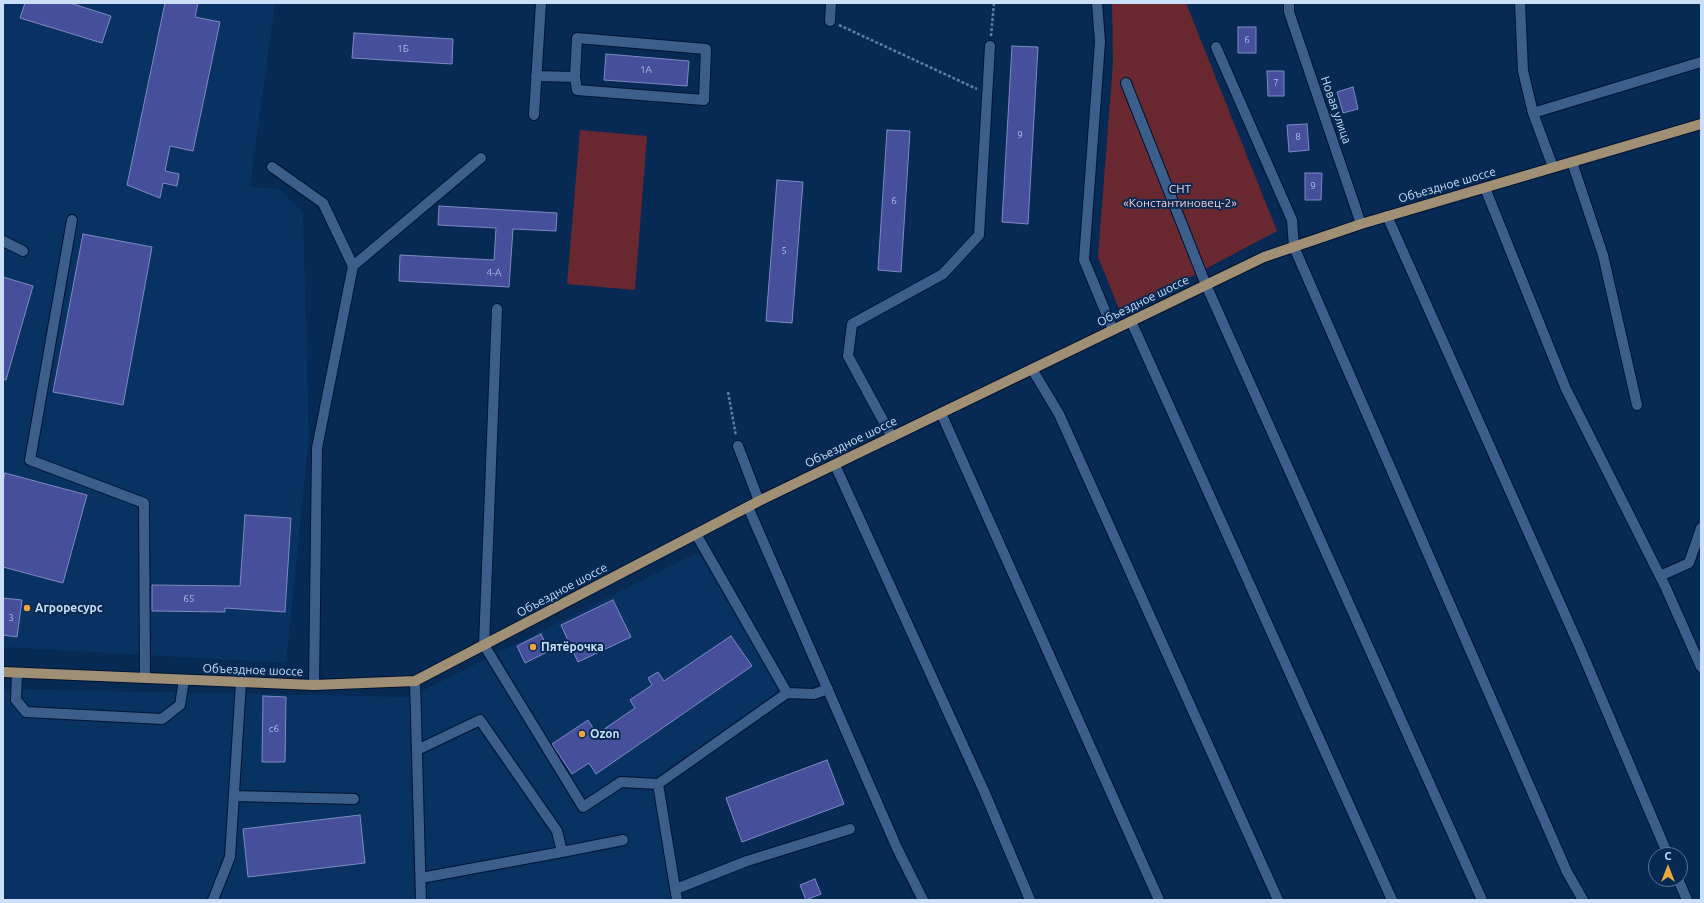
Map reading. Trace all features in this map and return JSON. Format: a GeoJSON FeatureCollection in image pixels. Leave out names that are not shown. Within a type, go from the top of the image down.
{"type":"FeatureCollection","features":[{"type":"Feature","properties":{"kind":"main road","name":"Объездное шоссе"},"geometry":{"type":"LineString","coordinates":[[3,672],[314,685],[415,681],[748,507],[1264,257],[1387,216],[1701,124]]}},
{"type":"Feature","properties":{"kind":"street"},"geometry":{"type":"LineString","coordinates":[[534,115],[541,3]]}},
{"type":"Feature","properties":{"kind":"street"},"geometry":{"type":"LineString","coordinates":[[830,21],[831,3]]}},
{"type":"Feature","properties":{"kind":"street"},"geometry":{"type":"LineString","coordinates":[[1097,3],[1100,42],[1084,260],[1113,330]]}},
{"type":"Feature","properties":{"kind":"street","name":"Новая улица"},"geometry":{"type":"LineString","coordinates":[[1289,3],[1289,12],[1361,224]]}},
{"type":"Feature","properties":{"kind":"street"},"geometry":{"type":"LineString","coordinates":[[1520,3],[1523,70],[1533,113],[1553,167]]}},
{"type":"Feature","properties":{"kind":"street"},"geometry":{"type":"LineString","coordinates":[[577,38],[706,50],[704,100],[577,90],[575,77],[577,38]]}},
{"type":"Feature","properties":{"kind":"street"},"geometry":{"type":"LineString","coordinates":[[892,437],[848,356],[852,324],[943,274],[979,235],[990,46]]}},
{"type":"Feature","properties":{"kind":"street"},"geometry":{"type":"LineString","coordinates":[[1216,47],[1292,220],[1294,247],[1567,872],[1583,900]]}},
{"type":"Feature","properties":{"kind":"street"},"geometry":{"type":"LineString","coordinates":[[1533,113],[1701,62]]}},
{"type":"Feature","properties":{"kind":"street"},"geometry":{"type":"LineString","coordinates":[[536,76],[575,77]]}},
{"type":"Feature","properties":{"kind":"street"},"geometry":{"type":"LineString","coordinates":[[1126,83],[1206,285],[1482,900]]}},
{"type":"Feature","properties":{"kind":"street"},"geometry":{"type":"LineString","coordinates":[[353,266],[480,158]]}},
{"type":"Feature","properties":{"kind":"street"},"geometry":{"type":"LineString","coordinates":[[1572,162],[1603,255],[1637,405]]}},
{"type":"Feature","properties":{"kind":"street"},"geometry":{"type":"LineString","coordinates":[[272,167],[323,203],[353,266],[317,448],[314,685]]}},
{"type":"Feature","properties":{"kind":"street"},"geometry":{"type":"LineString","coordinates":[[1485,188],[1566,389],[1660,576],[1701,667]]}},
{"type":"Feature","properties":{"kind":"street"},"geometry":{"type":"LineString","coordinates":[[1387,216],[1580,648],[1665,847]]}},
{"type":"Feature","properties":{"kind":"street"},"geometry":{"type":"LineString","coordinates":[[72,220],[30,460],[144,503],[145,678]]}},
{"type":"Feature","properties":{"kind":"street"},"geometry":{"type":"LineString","coordinates":[[3,241],[23,251]]}},
{"type":"Feature","properties":{"kind":"street"},"geometry":{"type":"LineString","coordinates":[[497,309],[484,645],[583,807],[621,782],[658,784],[787,693],[814,694],[828,689]]}},
{"type":"Feature","properties":{"kind":"street"},"geometry":{"type":"LineString","coordinates":[[1131,321],[1392,900]]}},
{"type":"Feature","properties":{"kind":"street"},"geometry":{"type":"LineString","coordinates":[[1032,369],[1059,414],[1278,900]]}},
{"type":"Feature","properties":{"kind":"street"},"geometry":{"type":"LineString","coordinates":[[941,413],[1158,900]]}},
{"type":"Feature","properties":{"kind":"street"},"geometry":{"type":"LineString","coordinates":[[738,446],[759,502]]}},
{"type":"Feature","properties":{"kind":"street"},"geometry":{"type":"LineString","coordinates":[[835,465],[984,791],[1030,900]]}},
{"type":"Feature","properties":{"kind":"street"},"geometry":{"type":"LineString","coordinates":[[748,507],[897,848],[923,900]]}},
{"type":"Feature","properties":{"kind":"street"},"geometry":{"type":"LineString","coordinates":[[1660,576],[1689,563],[1701,528]]}},
{"type":"Feature","properties":{"kind":"street"},"geometry":{"type":"LineString","coordinates":[[696,534],[787,693]]}},
{"type":"Feature","properties":{"kind":"street"},"geometry":{"type":"LineString","coordinates":[[17,673],[16,700],[26,712],[162,719],[180,705],[184,680]]}},
{"type":"Feature","properties":{"kind":"street"},"geometry":{"type":"LineString","coordinates":[[415,681],[422,900]]}},
{"type":"Feature","properties":{"kind":"street"},"geometry":{"type":"LineString","coordinates":[[213,900],[230,858],[241,682]]}},
{"type":"Feature","properties":{"kind":"street"},"geometry":{"type":"LineString","coordinates":[[417,750],[480,720],[557,831],[562,852]]}},
{"type":"Feature","properties":{"kind":"street"},"geometry":{"type":"LineString","coordinates":[[658,784],[678,900]]}},
{"type":"Feature","properties":{"kind":"street"},"geometry":{"type":"LineString","coordinates":[[234,796],[354,799]]}},
{"type":"Feature","properties":{"kind":"street"},"geometry":{"type":"LineString","coordinates":[[676,889],[747,861],[850,829]]}},
{"type":"Feature","properties":{"kind":"street"},"geometry":{"type":"LineString","coordinates":[[421,878],[623,840]]}},
{"type":"Feature","properties":{"kind":"street"},"geometry":{"type":"LineString","coordinates":[[1681,887],[1687,900]]}},
{"type":"Feature","properties":{"kind":"path"},"geometry":{"type":"LineString","coordinates":[[990,46],[994,3]]}},
{"type":"Feature","properties":{"kind":"path"},"geometry":{"type":"LineString","coordinates":[[830,21],[987,94]]}},
{"type":"Feature","properties":{"kind":"path"},"geometry":{"type":"LineString","coordinates":[[728,392],[738,446]]}},
{"type":"Feature","properties":{"kind":"shaded area"},"geometry":{"type":"Polygon","coordinates":[[[3,3],[275,3],[250,186],[280,190],[303,212],[309,438],[286,663],[3,647],[3,3]]]}},
{"type":"Feature","properties":{"kind":"shaded area"},"geometry":{"type":"Polygon","coordinates":[[[699,552],[782,693],[656,778],[683,893],[662,900],[3,900],[3,689],[410,697],[699,552]]]}},
{"type":"Feature","properties":{"kind":"green space","name":"СНТ «Константиновец-2»"},"geometry":{"type":"Polygon","coordinates":[[[1112,3],[1186,3],[1277,231],[1121,314],[1098,257],[1113,63],[1112,3]]]}},
{"type":"Feature","properties":{"kind":"green space"},"geometry":{"type":"Polygon","coordinates":[[[580,130],[647,136],[635,290],[567,284],[580,130]]]}},
{"type":"Feature","properties":{"kind":"building"},"geometry":{"type":"Polygon","coordinates":[[[25,3],[70,3],[111,16],[102,43],[20,18],[25,3]]]}},
{"type":"Feature","properties":{"kind":"building"},"geometry":{"type":"Polygon","coordinates":[[[165,3],[198,3],[195,17],[220,22],[193,151],[170,146],[165,171],[179,174],[177,186],[163,183],[160,198],[127,185],[165,3]]]}},
{"type":"Feature","properties":{"kind":"building"},"geometry":{"type":"Polygon","coordinates":[[[1238,27],[1256,27],[1256,53],[1238,53],[1238,27]]]}},
{"type":"Feature","properties":{"kind":"building"},"geometry":{"type":"Polygon","coordinates":[[[354,33],[453,39],[452,64],[352,58],[354,33]]]}},
{"type":"Feature","properties":{"kind":"building"},"geometry":{"type":"Polygon","coordinates":[[[1012,46],[1038,47],[1028,224],[1002,222],[1012,46]]]}},
{"type":"Feature","properties":{"kind":"building"},"geometry":{"type":"Polygon","coordinates":[[[606,54],[689,61],[687,86],[604,80],[606,54]]]}},
{"type":"Feature","properties":{"kind":"building"},"geometry":{"type":"Polygon","coordinates":[[[1267,71],[1284,71],[1284,96],[1268,96],[1267,71]]]}},
{"type":"Feature","properties":{"kind":"building"},"geometry":{"type":"Polygon","coordinates":[[[1353,87],[1358,109],[1343,113],[1337,92],[1353,87]]]}},
{"type":"Feature","properties":{"kind":"building"},"geometry":{"type":"Polygon","coordinates":[[[1307,124],[1309,150],[1289,152],[1287,125],[1307,124]]]}},
{"type":"Feature","properties":{"kind":"building"},"geometry":{"type":"Polygon","coordinates":[[[887,130],[910,131],[901,272],[878,270],[887,130]]]}},
{"type":"Feature","properties":{"kind":"building"},"geometry":{"type":"Polygon","coordinates":[[[1305,173],[1322,173],[1321,200],[1305,200],[1305,173]]]}},
{"type":"Feature","properties":{"kind":"building"},"geometry":{"type":"Polygon","coordinates":[[[777,180],[803,182],[792,323],[766,321],[777,180]]]}},
{"type":"Feature","properties":{"kind":"building"},"geometry":{"type":"Polygon","coordinates":[[[439,206],[557,213],[556,231],[513,229],[509,287],[399,281],[400,255],[494,260],[496,228],[438,225],[439,206]]]}},
{"type":"Feature","properties":{"kind":"building"},"geometry":{"type":"Polygon","coordinates":[[[83,234],[152,247],[123,405],[53,392],[83,234]]]}},
{"type":"Feature","properties":{"kind":"building"},"geometry":{"type":"Polygon","coordinates":[[[3,277],[33,286],[6,380],[3,379],[3,277]]]}},
{"type":"Feature","properties":{"kind":"building"},"geometry":{"type":"Polygon","coordinates":[[[5,473],[87,495],[63,583],[3,567],[3,482],[5,473]]]}},
{"type":"Feature","properties":{"kind":"building"},"geometry":{"type":"Polygon","coordinates":[[[245,515],[291,518],[285,612],[225,608],[225,612],[152,611],[152,585],[240,586],[245,515]]]}},
{"type":"Feature","properties":{"kind":"building"},"geometry":{"type":"Polygon","coordinates":[[[3,598],[22,600],[17,637],[3,635],[3,598]]]}},
{"type":"Feature","properties":{"kind":"building"},"geometry":{"type":"Polygon","coordinates":[[[613,600],[631,637],[578,662],[561,625],[613,600]]]}},
{"type":"Feature","properties":{"kind":"building"},"geometry":{"type":"Polygon","coordinates":[[[541,634],[549,651],[525,663],[517,646],[541,634]]]}},
{"type":"Feature","properties":{"kind":"building"},"geometry":{"type":"Polygon","coordinates":[[[731,636],[752,666],[596,774],[589,763],[572,774],[552,744],[588,720],[597,734],[635,708],[630,700],[652,685],[648,678],[658,672],[664,681],[731,636]]]}},
{"type":"Feature","properties":{"kind":"building"},"geometry":{"type":"Polygon","coordinates":[[[263,696],[286,697],[285,762],[262,762],[263,696]]]}},
{"type":"Feature","properties":{"kind":"building"},"geometry":{"type":"Polygon","coordinates":[[[827,760],[844,804],[742,842],[726,798],[827,760]]]}},
{"type":"Feature","properties":{"kind":"building"},"geometry":{"type":"Polygon","coordinates":[[[360,815],[365,863],[248,877],[243,829],[360,815]]]}},
{"type":"Feature","properties":{"kind":"building"},"geometry":{"type":"Polygon","coordinates":[[[815,879],[821,894],[806,900],[800,885],[815,879]]]}},
{"type":"Feature","properties":{"kind":"place","name":"Агроресурс"},"geometry":{"type":"Point","coordinates":[27,608]}},
{"type":"Feature","properties":{"kind":"place","name":"Пятёрочка"},"geometry":{"type":"Point","coordinates":[533,647]}},
{"type":"Feature","properties":{"kind":"place","name":"Ozon"},"geometry":{"type":"Point","coordinates":[582,734]}}]}
